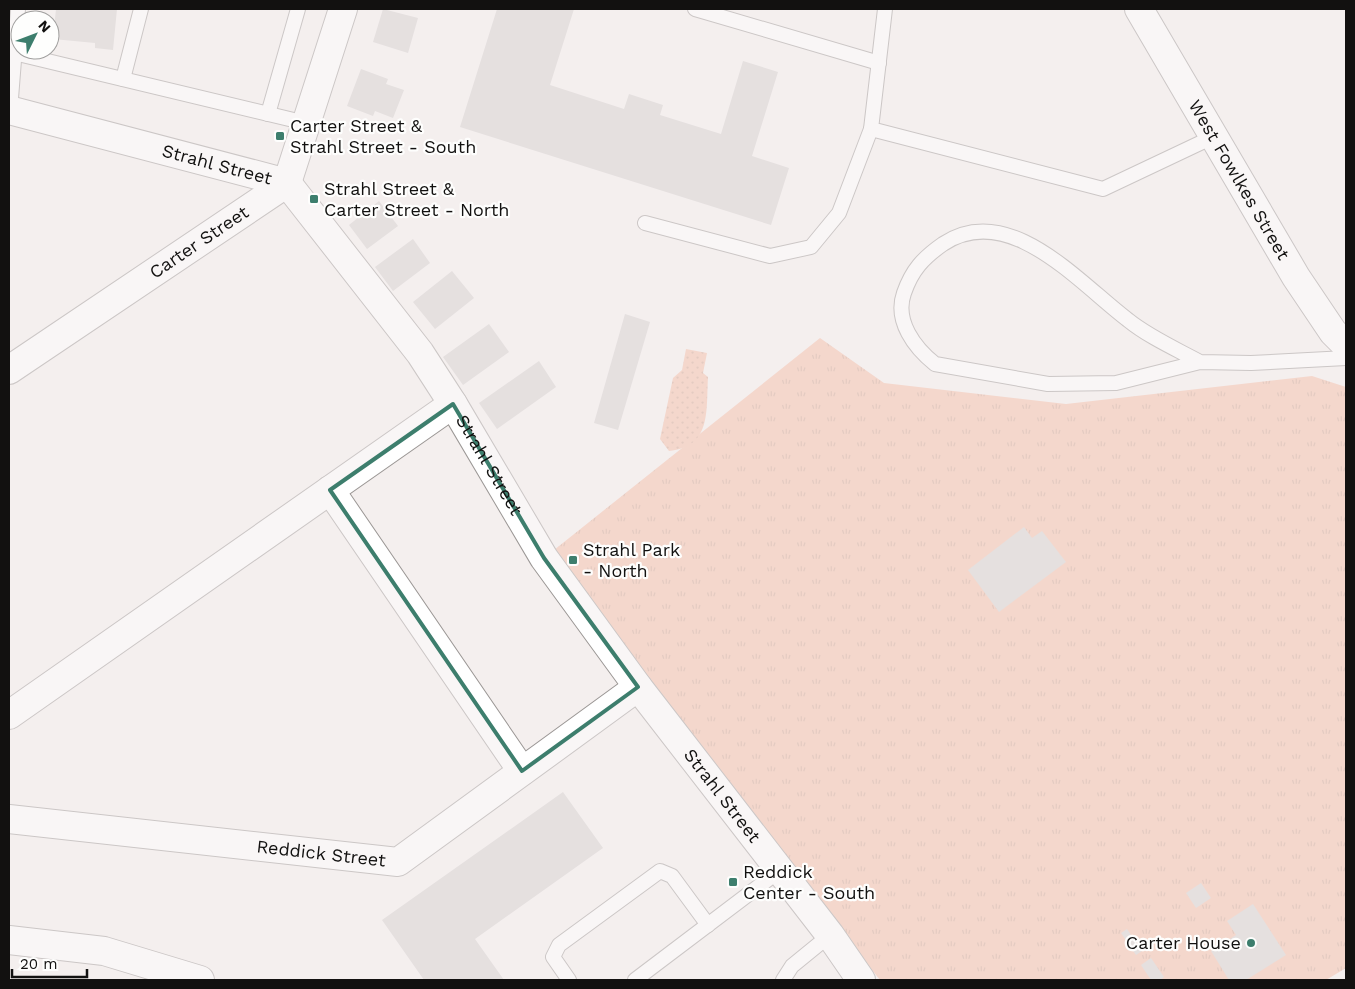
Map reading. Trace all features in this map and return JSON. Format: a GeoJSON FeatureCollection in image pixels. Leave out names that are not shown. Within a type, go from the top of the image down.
{"type":"FeatureCollection","features":[{"type":"Feature","properties":{"kind":"street"},"geometry":{"type":"LineString","coordinates":[[287,183],[343,9]]}},
{"type":"Feature","properties":{"kind":"street","name":"West Fowlkes Street"},"geometry":{"type":"LineString","coordinates":[[1139,9],[1296,277],[1333,332],[1346,344]]}},
{"type":"Feature","properties":{"kind":"street","name":"Strahl Street"},"geometry":{"type":"LineString","coordinates":[[9,111],[287,183],[420,353],[453,404],[544,558],[638,687],[830,935],[861,980]]}},
{"type":"Feature","properties":{"kind":"street","name":"Carter Street"},"geometry":{"type":"LineString","coordinates":[[9,370],[287,183]]}},
{"type":"Feature","properties":{"kind":"street"},"geometry":{"type":"LineString","coordinates":[[9,715],[453,404]]}},
{"type":"Feature","properties":{"kind":"street"},"geometry":{"type":"LineString","coordinates":[[330,490],[522,772]]}},
{"type":"Feature","properties":{"kind":"street","name":"Reddick Street"},"geometry":{"type":"LineString","coordinates":[[9,819],[398,862],[638,687]]}},
{"type":"Feature","properties":{"kind":"street"},"geometry":{"type":"LineString","coordinates":[[9,940],[104,951],[200,980]]}},
{"type":"Feature","properties":{"kind":"lane"},"geometry":{"type":"LineString","coordinates":[[123,79],[142,9]]}},
{"type":"Feature","properties":{"kind":"lane"},"geometry":{"type":"LineString","coordinates":[[268,114],[298,9]]}},
{"type":"Feature","properties":{"kind":"lane"},"geometry":{"type":"LineString","coordinates":[[695,9],[879,63]]}},
{"type":"Feature","properties":{"kind":"lane"},"geometry":{"type":"LineString","coordinates":[[645,222],[770,256],[810,247],[839,213],[872,129],[885,9]]}},
{"type":"Feature","properties":{"kind":"lane"},"geometry":{"type":"LineString","coordinates":[[9,111],[13,60]]}},
{"type":"Feature","properties":{"kind":"lane"},"geometry":{"type":"LineString","coordinates":[[43,60],[306,123]]}},
{"type":"Feature","properties":{"kind":"lane"},"geometry":{"type":"LineString","coordinates":[[872,129],[1103,189],[1215,136]]}},
{"type":"Feature","properties":{"kind":"lane"},"geometry":{"type":"LineString","coordinates":[[1200,362],[1129,322],[1036,247],[1000,232],[971,233],[949,240],[926,255],[910,274],[902,298],[903,325],[920,352],[935,364],[1048,384],[1116,383],[1200,362],[1251,363],[1346,358]]}},
{"type":"Feature","properties":{"kind":"lane"},"geometry":{"type":"LineString","coordinates":[[569,980],[553,957],[559,945],[660,871],[672,876],[708,925]]}},
{"type":"Feature","properties":{"kind":"lane"},"geometry":{"type":"LineString","coordinates":[[635,980],[779,871]]}},
{"type":"Feature","properties":{"kind":"lane"},"geometry":{"type":"LineString","coordinates":[[783,980],[792,966],[830,935]]}},
{"type":"Feature","properties":{"kind":"highlighted area"},"geometry":{"type":"Polygon","coordinates":[[[453,404],[544,558],[638,687],[522,771],[330,490],[453,404]]]}},
{"type":"Feature","properties":{"kind":"green space"},"geometry":{"type":"Polygon","coordinates":[[[820,338],[884,383],[1066,404],[1312,376],[1346,387],[1346,968],[1326,980],[880,980],[544,558],[820,338]]]}},
{"type":"Feature","properties":{"kind":"green space"},"geometry":{"type":"Polygon","coordinates":[[[686,349],[707,353],[703,373],[708,377],[706,414],[700,435],[693,442],[683,448],[669,451],[660,439],[673,378],[682,370],[686,349]]]}},
{"type":"Feature","properties":{"kind":"building"},"geometry":{"type":"Polygon","coordinates":[[[117,9],[113,50],[95,48],[95,43],[60,40],[60,10],[56,10],[117,9]]]}},
{"type":"Feature","properties":{"kind":"building"},"geometry":{"type":"Polygon","coordinates":[[[383,9],[418,18],[408,53],[373,42],[383,9]]]}},
{"type":"Feature","properties":{"kind":"building"},"geometry":{"type":"Polygon","coordinates":[[[497,9],[574,9],[550,85],[624,109],[629,94],[663,105],[660,115],[721,134],[743,61],[778,72],[752,156],[789,168],[771,225],[460,127],[497,9]]]}},
{"type":"Feature","properties":{"kind":"building"},"geometry":{"type":"Polygon","coordinates":[[[361,69],[388,79],[386,84],[404,90],[393,118],[375,111],[373,116],[347,106],[361,69]]]}},
{"type":"Feature","properties":{"kind":"building"},"geometry":{"type":"Polygon","coordinates":[[[379,201],[398,226],[367,249],[349,225],[379,201]]]}},
{"type":"Feature","properties":{"kind":"building"},"geometry":{"type":"Polygon","coordinates":[[[413,239],[430,263],[393,291],[375,267],[413,239]]]}},
{"type":"Feature","properties":{"kind":"building"},"geometry":{"type":"Polygon","coordinates":[[[452,271],[474,298],[435,329],[413,302],[452,271]]]}},
{"type":"Feature","properties":{"kind":"building"},"geometry":{"type":"Polygon","coordinates":[[[625,314],[650,322],[618,430],[594,423],[625,314]]]}},
{"type":"Feature","properties":{"kind":"building"},"geometry":{"type":"Polygon","coordinates":[[[489,324],[509,352],[463,385],[443,357],[489,324]]]}},
{"type":"Feature","properties":{"kind":"building"},"geometry":{"type":"Polygon","coordinates":[[[539,361],[556,387],[497,429],[479,403],[539,361]]]}},
{"type":"Feature","properties":{"kind":"building"},"geometry":{"type":"Polygon","coordinates":[[[1024,527],[1032,538],[1042,531],[1066,562],[999,612],[968,570],[1024,527]]]}},
{"type":"Feature","properties":{"kind":"building"},"geometry":{"type":"Polygon","coordinates":[[[563,792],[603,848],[475,939],[504,980],[424,980],[382,920],[563,792]]]}},
{"type":"Feature","properties":{"kind":"building"},"geometry":{"type":"Polygon","coordinates":[[[1201,883],[1211,898],[1196,908],[1186,893],[1201,883]]]}},
{"type":"Feature","properties":{"kind":"building","name":"Carter House"},"geometry":{"type":"Polygon","coordinates":[[[1253,904],[1286,955],[1246,980],[1229,980],[1211,951],[1236,935],[1227,921],[1253,904]]]}},
{"type":"Feature","properties":{"kind":"building"},"geometry":{"type":"Polygon","coordinates":[[[1127,929],[1142,951],[1136,955],[1121,933],[1127,929]]]}},
{"type":"Feature","properties":{"kind":"building"},"geometry":{"type":"Polygon","coordinates":[[[1151,958],[1164,977],[1160,980],[1151,980],[1141,965],[1151,958]]]}},
{"type":"Feature","properties":{"kind":"place","name":"Carter Street & Strahl Street - South"},"geometry":{"type":"Point","coordinates":[280,136]}},
{"type":"Feature","properties":{"kind":"place","name":"Strahl Street & Carter Street - North"},"geometry":{"type":"Point","coordinates":[314,199]}},
{"type":"Feature","properties":{"kind":"place","name":"Strahl Park - North"},"geometry":{"type":"Point","coordinates":[573,560]}},
{"type":"Feature","properties":{"kind":"place","name":"Reddick Center - South"},"geometry":{"type":"Point","coordinates":[733,882]}},
{"type":"Feature","properties":{"kind":"place","name":"Carter House"},"geometry":{"type":"Point","coordinates":[1251,943]}}]}
